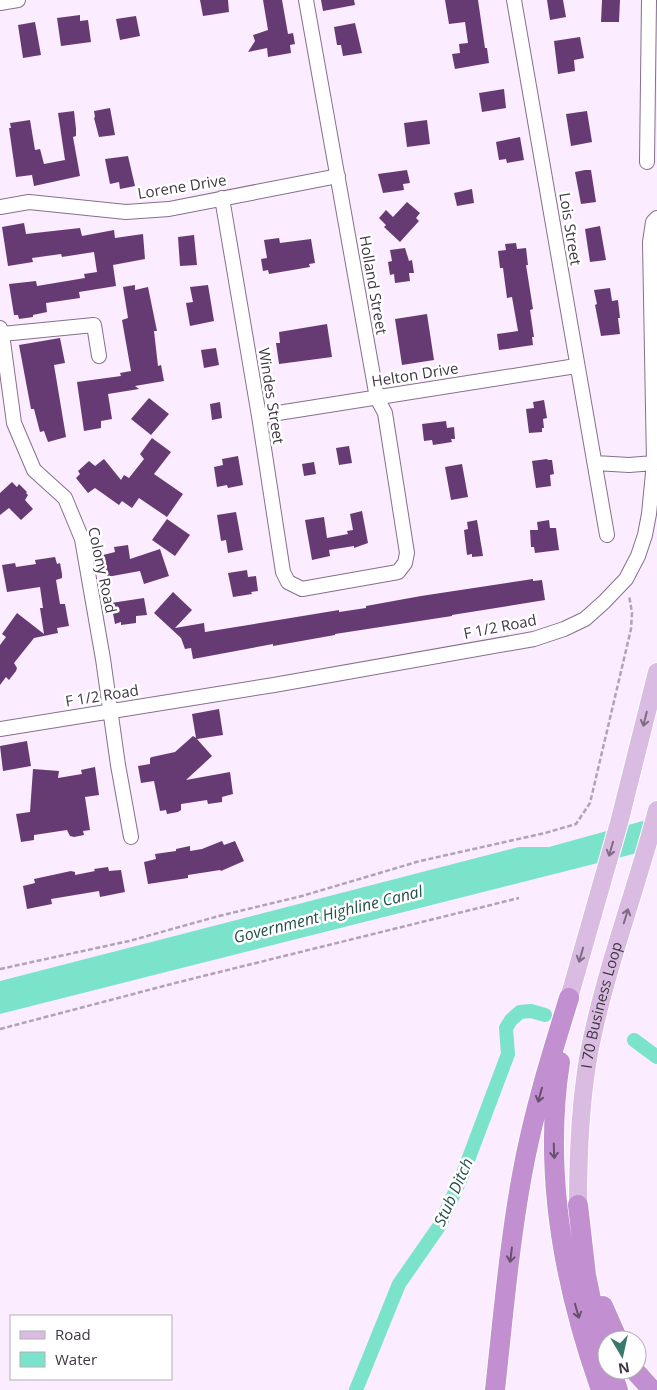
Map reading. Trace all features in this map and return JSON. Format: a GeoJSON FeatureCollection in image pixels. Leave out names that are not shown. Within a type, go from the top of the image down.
{"type":"FeatureCollection","features":[{"type":"Feature","properties":{"kind":"highway"},"geometry":{"type":"LineString","coordinates":[[495,1390],[513,1232],[522,1174],[534,1118],[569,998]]}},
{"type":"Feature","properties":{"kind":"highway"},"geometry":{"type":"LineString","coordinates":[[569,998],[557,1079],[554,1148],[559,1220],[572,1295],[601,1390]]}},
{"type":"Feature","properties":{"kind":"highway"},"geometry":{"type":"LineString","coordinates":[[578,1204],[605,1311],[614,1330]]}},
{"type":"Feature","properties":{"kind":"highway"},"geometry":{"type":"LineString","coordinates":[[578,1204],[586,1275],[599,1330]]}},
{"type":"Feature","properties":{"kind":"highway"},"geometry":{"type":"LineString","coordinates":[[643,1380],[652,1390]]}},
{"type":"Feature","properties":{"kind":"main road"},"geometry":{"type":"LineString","coordinates":[[569,998],[619,823],[657,672]]}},
{"type":"Feature","properties":{"kind":"main road","name":"I 70 Business Loop"},"geometry":{"type":"LineString","coordinates":[[578,1204],[579,1125],[590,1052],[608,974],[657,812]]}},
{"type":"Feature","properties":{"kind":"street"},"geometry":{"type":"LineString","coordinates":[[0,2],[18,0]]}},
{"type":"Feature","properties":{"kind":"street","name":"Holland Street"},"geometry":{"type":"LineString","coordinates":[[302,589],[398,572],[405,563],[407,553],[385,413],[377,398],[306,0]]}},
{"type":"Feature","properties":{"kind":"street","name":"Lois Street"},"geometry":{"type":"LineString","coordinates":[[514,0],[576,366],[607,535]]}},
{"type":"Feature","properties":{"kind":"street"},"geometry":{"type":"LineString","coordinates":[[647,162],[649,0]]}},
{"type":"Feature","properties":{"kind":"street","name":"Lorene Drive"},"geometry":{"type":"LineString","coordinates":[[0,207],[29,202],[126,212],[169,209],[338,176]]}},
{"type":"Feature","properties":{"kind":"street","name":"Windes Street"},"geometry":{"type":"LineString","coordinates":[[222,198],[283,572],[288,582],[302,589]]}},
{"type":"Feature","properties":{"kind":"street","name":"F 1/2 Road"},"geometry":{"type":"LineString","coordinates":[[0,729],[274,685],[534,639],[564,629],[585,619],[626,579],[638,556],[649,514],[654,463],[653,326],[650,269],[653,222],[657,218]]}},
{"type":"Feature","properties":{"kind":"street"},"geometry":{"type":"LineString","coordinates":[[1,331],[94,325],[99,356]]}},
{"type":"Feature","properties":{"kind":"street","name":"Colony Road"},"geometry":{"type":"LineString","coordinates":[[1,331],[14,423],[34,470],[65,498],[82,538],[131,837]]}},
{"type":"Feature","properties":{"kind":"street","name":"Helton Drive"},"geometry":{"type":"LineString","coordinates":[[259,416],[576,366]]}},
{"type":"Feature","properties":{"kind":"street"},"geometry":{"type":"LineString","coordinates":[[595,464],[629,465],[654,463]]}},
{"type":"Feature","properties":{"kind":"path"},"geometry":{"type":"LineString","coordinates":[[0,968],[129,941],[219,916],[302,896],[420,861],[546,833],[576,824],[590,804],[631,629],[632,613],[626,579]]}},
{"type":"Feature","properties":{"kind":"path"},"geometry":{"type":"LineString","coordinates":[[0,1029],[179,982],[519,898]]}},
{"type":"Feature","properties":{"kind":"water","name":"Government Highline Canal"},"geometry":{"type":"Polygon","coordinates":[[[657,817],[657,848],[0,1014],[0,981],[519,847],[549,847],[657,817]]]}},
{"type":"Feature","properties":{"kind":"building"},"geometry":{"type":"Polygon","coordinates":[[[200,0],[228,0],[229,12],[203,16],[200,0]]]}},
{"type":"Feature","properties":{"kind":"building"},"geometry":{"type":"Polygon","coordinates":[[[263,0],[282,0],[288,34],[293,33],[295,44],[290,45],[291,53],[268,57],[267,48],[248,52],[255,41],[253,35],[268,30],[263,0]]]}},
{"type":"Feature","properties":{"kind":"building"},"geometry":{"type":"Polygon","coordinates":[[[321,0],[354,0],[355,5],[323,11],[321,0]]]}},
{"type":"Feature","properties":{"kind":"building"},"geometry":{"type":"Polygon","coordinates":[[[445,0],[478,0],[489,63],[455,69],[452,54],[460,53],[459,44],[468,43],[465,22],[449,24],[445,0]]]}},
{"type":"Feature","properties":{"kind":"building"},"geometry":{"type":"Polygon","coordinates":[[[547,0],[563,0],[566,17],[550,20],[547,0]]]}},
{"type":"Feature","properties":{"kind":"building"},"geometry":{"type":"Polygon","coordinates":[[[602,0],[620,0],[619,22],[601,22],[602,0]]]}},
{"type":"Feature","properties":{"kind":"building"},"geometry":{"type":"Polygon","coordinates":[[[80,15],[80,21],[88,20],[91,42],[61,46],[57,18],[80,15]]]}},
{"type":"Feature","properties":{"kind":"building"},"geometry":{"type":"Polygon","coordinates":[[[136,16],[140,36],[120,40],[116,19],[136,16]]]}},
{"type":"Feature","properties":{"kind":"building"},"geometry":{"type":"Polygon","coordinates":[[[35,22],[41,55],[23,58],[18,25],[35,22]]]}},
{"type":"Feature","properties":{"kind":"building"},"geometry":{"type":"Polygon","coordinates":[[[355,23],[362,53],[343,56],[341,45],[337,45],[334,27],[355,23]]]}},
{"type":"Feature","properties":{"kind":"building"},"geometry":{"type":"Polygon","coordinates":[[[580,37],[584,58],[574,60],[575,71],[558,74],[554,41],[580,37]]]}},
{"type":"Feature","properties":{"kind":"building"},"geometry":{"type":"Polygon","coordinates":[[[504,89],[506,108],[482,112],[479,93],[504,89]]]}},
{"type":"Feature","properties":{"kind":"building"},"geometry":{"type":"Polygon","coordinates":[[[110,108],[115,135],[99,137],[94,111],[110,108]]]}},
{"type":"Feature","properties":{"kind":"building"},"geometry":{"type":"Polygon","coordinates":[[[74,111],[76,136],[73,137],[80,176],[34,186],[32,175],[16,177],[9,128],[11,128],[10,123],[30,120],[35,150],[40,149],[44,164],[65,160],[58,113],[74,111]]]}},
{"type":"Feature","properties":{"kind":"building"},"geometry":{"type":"Polygon","coordinates":[[[587,111],[592,142],[571,146],[566,114],[587,111]]]}},
{"type":"Feature","properties":{"kind":"building"},"geometry":{"type":"Polygon","coordinates":[[[427,120],[430,144],[407,147],[404,123],[427,120]]]}},
{"type":"Feature","properties":{"kind":"building"},"geometry":{"type":"Polygon","coordinates":[[[520,137],[524,160],[507,163],[506,159],[499,160],[496,142],[520,137]]]}},
{"type":"Feature","properties":{"kind":"building"},"geometry":{"type":"Polygon","coordinates":[[[128,156],[135,186],[120,189],[119,182],[110,184],[105,159],[128,156]]]}},
{"type":"Feature","properties":{"kind":"building"},"geometry":{"type":"Polygon","coordinates":[[[407,170],[410,183],[403,184],[404,190],[383,193],[378,174],[407,170]]]}},
{"type":"Feature","properties":{"kind":"building"},"geometry":{"type":"Polygon","coordinates":[[[591,170],[596,202],[581,204],[575,172],[591,170]]]}},
{"type":"Feature","properties":{"kind":"building"},"geometry":{"type":"Polygon","coordinates":[[[472,189],[474,203],[457,206],[454,193],[472,189]]]}},
{"type":"Feature","properties":{"kind":"building"},"geometry":{"type":"Polygon","coordinates":[[[407,202],[420,213],[416,218],[419,221],[400,242],[384,227],[386,225],[379,218],[386,210],[393,217],[407,202]]]}},
{"type":"Feature","properties":{"kind":"building"},"geometry":{"type":"Polygon","coordinates":[[[24,223],[26,234],[80,228],[82,236],[114,230],[115,238],[143,234],[145,259],[113,265],[116,286],[79,292],[80,298],[46,303],[47,312],[19,319],[18,315],[14,315],[9,284],[36,281],[37,286],[85,278],[84,274],[97,272],[94,252],[62,257],[61,254],[32,258],[33,262],[8,266],[2,227],[24,223]]]}},
{"type":"Feature","properties":{"kind":"building"},"geometry":{"type":"Polygon","coordinates":[[[600,226],[606,260],[590,262],[585,229],[600,226]]]}},
{"type":"Feature","properties":{"kind":"building"},"geometry":{"type":"Polygon","coordinates":[[[194,235],[197,265],[180,266],[178,237],[194,235]]]}},
{"type":"Feature","properties":{"kind":"building"},"geometry":{"type":"Polygon","coordinates":[[[279,238],[280,243],[311,239],[315,263],[309,264],[310,267],[269,274],[268,270],[263,271],[261,259],[267,258],[264,240],[279,238]]]}},
{"type":"Feature","properties":{"kind":"building"},"geometry":{"type":"Polygon","coordinates":[[[516,243],[517,249],[526,248],[528,265],[526,265],[533,309],[530,310],[534,337],[532,337],[533,345],[499,350],[497,334],[518,331],[512,297],[507,298],[503,268],[500,268],[498,251],[506,250],[505,244],[516,243]]]}},
{"type":"Feature","properties":{"kind":"building"},"geometry":{"type":"Polygon","coordinates":[[[405,248],[409,261],[412,260],[414,273],[409,273],[410,281],[395,283],[394,274],[390,275],[388,262],[392,261],[390,250],[405,248]]]}},
{"type":"Feature","properties":{"kind":"building"},"geometry":{"type":"Polygon","coordinates":[[[135,285],[135,290],[148,287],[157,331],[154,331],[158,366],[161,365],[164,381],[135,386],[139,389],[108,394],[112,419],[101,421],[101,428],[84,431],[77,382],[121,376],[120,373],[131,371],[122,320],[128,318],[123,287],[135,285]]]}},
{"type":"Feature","properties":{"kind":"building"},"geometry":{"type":"Polygon","coordinates":[[[208,285],[214,321],[190,326],[186,303],[193,302],[190,287],[208,285]]]}},
{"type":"Feature","properties":{"kind":"building"},"geometry":{"type":"Polygon","coordinates":[[[610,288],[612,301],[618,300],[620,334],[601,336],[594,290],[610,288]]]}},
{"type":"Feature","properties":{"kind":"building"},"geometry":{"type":"Polygon","coordinates":[[[427,314],[434,360],[402,365],[395,319],[427,314]]]}},
{"type":"Feature","properties":{"kind":"building"},"geometry":{"type":"Polygon","coordinates":[[[327,324],[332,357],[279,364],[276,343],[280,343],[279,332],[327,324]]]}},
{"type":"Feature","properties":{"kind":"building"},"geometry":{"type":"Polygon","coordinates":[[[60,338],[65,363],[54,365],[66,437],[48,442],[44,431],[40,432],[34,409],[31,409],[19,345],[60,338]]]}},
{"type":"Feature","properties":{"kind":"building"},"geometry":{"type":"Polygon","coordinates":[[[216,348],[219,365],[204,368],[201,350],[216,348]]]}},
{"type":"Feature","properties":{"kind":"building"},"geometry":{"type":"Polygon","coordinates":[[[149,398],[169,414],[151,435],[131,419],[149,398]]]}},
{"type":"Feature","properties":{"kind":"building"},"geometry":{"type":"Polygon","coordinates":[[[544,400],[547,418],[543,419],[544,428],[542,428],[542,432],[529,433],[526,409],[534,408],[533,402],[544,400]]]}},
{"type":"Feature","properties":{"kind":"building"},"geometry":{"type":"Polygon","coordinates":[[[220,402],[222,418],[212,420],[210,404],[220,402]]]}},
{"type":"Feature","properties":{"kind":"building"},"geometry":{"type":"Polygon","coordinates":[[[446,421],[447,428],[454,427],[455,439],[451,439],[452,442],[433,445],[432,440],[424,441],[422,424],[446,421]]]}},
{"type":"Feature","properties":{"kind":"building"},"geometry":{"type":"Polygon","coordinates":[[[152,438],[171,452],[154,474],[183,494],[167,517],[139,498],[132,508],[122,501],[119,505],[95,488],[88,493],[76,478],[80,474],[78,471],[89,461],[95,466],[104,459],[121,480],[124,475],[129,478],[144,459],[140,454],[152,438]]]}},
{"type":"Feature","properties":{"kind":"building"},"geometry":{"type":"Polygon","coordinates":[[[349,446],[352,463],[339,465],[336,448],[349,446]]]}},
{"type":"Feature","properties":{"kind":"building"},"geometry":{"type":"Polygon","coordinates":[[[238,456],[243,485],[228,488],[227,485],[217,487],[214,467],[223,465],[222,459],[238,456]]]}},
{"type":"Feature","properties":{"kind":"building"},"geometry":{"type":"Polygon","coordinates":[[[552,460],[554,474],[550,475],[551,486],[536,488],[532,461],[552,460]]]}},
{"type":"Feature","properties":{"kind":"building"},"geometry":{"type":"Polygon","coordinates":[[[314,462],[316,474],[304,476],[302,464],[314,462]]]}},
{"type":"Feature","properties":{"kind":"building"},"geometry":{"type":"Polygon","coordinates":[[[462,464],[468,497],[451,500],[445,467],[462,464]]]}},
{"type":"Feature","properties":{"kind":"building"},"geometry":{"type":"Polygon","coordinates":[[[12,482],[17,487],[19,484],[27,492],[28,495],[25,500],[33,509],[21,520],[9,508],[0,515],[0,493],[12,482]]]}},
{"type":"Feature","properties":{"kind":"building"},"geometry":{"type":"Polygon","coordinates":[[[362,511],[368,543],[354,548],[354,546],[329,550],[330,556],[312,560],[305,520],[324,517],[327,538],[348,534],[347,531],[353,530],[350,514],[362,511]]]}},
{"type":"Feature","properties":{"kind":"building"},"geometry":{"type":"Polygon","coordinates":[[[236,512],[243,550],[228,553],[226,540],[221,541],[217,515],[236,512]]]}},
{"type":"Feature","properties":{"kind":"building"},"geometry":{"type":"Polygon","coordinates":[[[167,519],[190,535],[175,556],[152,540],[167,519]]]}},
{"type":"Feature","properties":{"kind":"building"},"geometry":{"type":"Polygon","coordinates":[[[477,520],[483,556],[472,557],[472,554],[467,555],[464,530],[468,529],[467,522],[477,520]]]}},
{"type":"Feature","properties":{"kind":"building"},"geometry":{"type":"Polygon","coordinates":[[[549,520],[550,528],[556,528],[559,550],[535,553],[534,547],[531,547],[530,530],[538,530],[537,522],[549,520]]]}},
{"type":"Feature","properties":{"kind":"building"},"geometry":{"type":"Polygon","coordinates":[[[128,545],[130,559],[160,549],[169,576],[144,584],[140,571],[107,577],[103,555],[115,552],[114,547],[128,545]]]}},
{"type":"Feature","properties":{"kind":"building"},"geometry":{"type":"Polygon","coordinates":[[[55,557],[57,564],[60,563],[62,574],[62,578],[56,580],[60,604],[65,604],[69,626],[57,628],[58,633],[34,638],[14,663],[17,668],[16,671],[9,680],[6,677],[0,685],[0,645],[6,637],[2,634],[17,613],[44,634],[40,608],[43,608],[40,587],[7,592],[2,565],[15,563],[16,567],[36,564],[35,560],[55,557]]]}},
{"type":"Feature","properties":{"kind":"building"},"geometry":{"type":"Polygon","coordinates":[[[247,570],[248,577],[256,576],[258,591],[251,592],[252,594],[233,597],[228,573],[247,570]]]}},
{"type":"Feature","properties":{"kind":"building"},"geometry":{"type":"Polygon","coordinates":[[[533,579],[533,581],[542,580],[545,600],[273,646],[273,644],[193,659],[191,648],[185,649],[181,638],[154,613],[173,592],[192,610],[175,628],[204,623],[205,632],[339,610],[339,612],[366,608],[366,606],[421,596],[533,579]]]}},
{"type":"Feature","properties":{"kind":"building"},"geometry":{"type":"Polygon","coordinates":[[[144,598],[147,615],[136,616],[136,623],[121,625],[121,622],[115,624],[111,603],[144,598]]]}},
{"type":"Feature","properties":{"kind":"building"},"geometry":{"type":"Polygon","coordinates":[[[219,709],[223,735],[197,739],[212,756],[186,780],[230,772],[233,794],[222,797],[222,802],[208,804],[207,800],[181,804],[181,810],[178,812],[167,814],[166,810],[160,811],[154,781],[141,783],[138,766],[150,764],[150,758],[152,757],[175,752],[193,736],[196,738],[192,714],[219,709]]]}},
{"type":"Feature","properties":{"kind":"building"},"geometry":{"type":"Polygon","coordinates":[[[27,741],[31,766],[3,771],[0,746],[27,741]]]}},
{"type":"Feature","properties":{"kind":"building"},"geometry":{"type":"Polygon","coordinates":[[[95,767],[99,795],[85,797],[90,830],[83,831],[84,835],[74,837],[70,836],[67,830],[34,835],[34,840],[21,842],[16,814],[30,812],[33,769],[59,771],[58,778],[82,774],[81,770],[95,767]]]}},
{"type":"Feature","properties":{"kind":"building"},"geometry":{"type":"Polygon","coordinates":[[[222,841],[224,845],[235,841],[244,861],[221,871],[188,875],[188,878],[148,884],[144,862],[156,859],[155,854],[176,851],[176,849],[190,846],[190,851],[202,849],[222,841]]]}},
{"type":"Feature","properties":{"kind":"building"},"geometry":{"type":"Polygon","coordinates":[[[108,867],[109,871],[121,870],[125,892],[100,897],[99,891],[51,899],[52,904],[27,909],[23,886],[35,883],[34,879],[71,871],[75,872],[75,875],[108,867]]]}},
{"type":"Feature","properties":{"kind":"waterway","name":"Stub Ditch"},"geometry":{"type":"LineString","coordinates":[[356,1390],[399,1284],[440,1225],[462,1176],[508,1054],[506,1028],[511,1020],[520,1012],[531,1011],[545,1015]]}},
{"type":"Feature","properties":{"kind":"waterway","name":"Stub Ditch"},"geometry":{"type":"LineString","coordinates":[[634,1040],[657,1057]]}}]}
